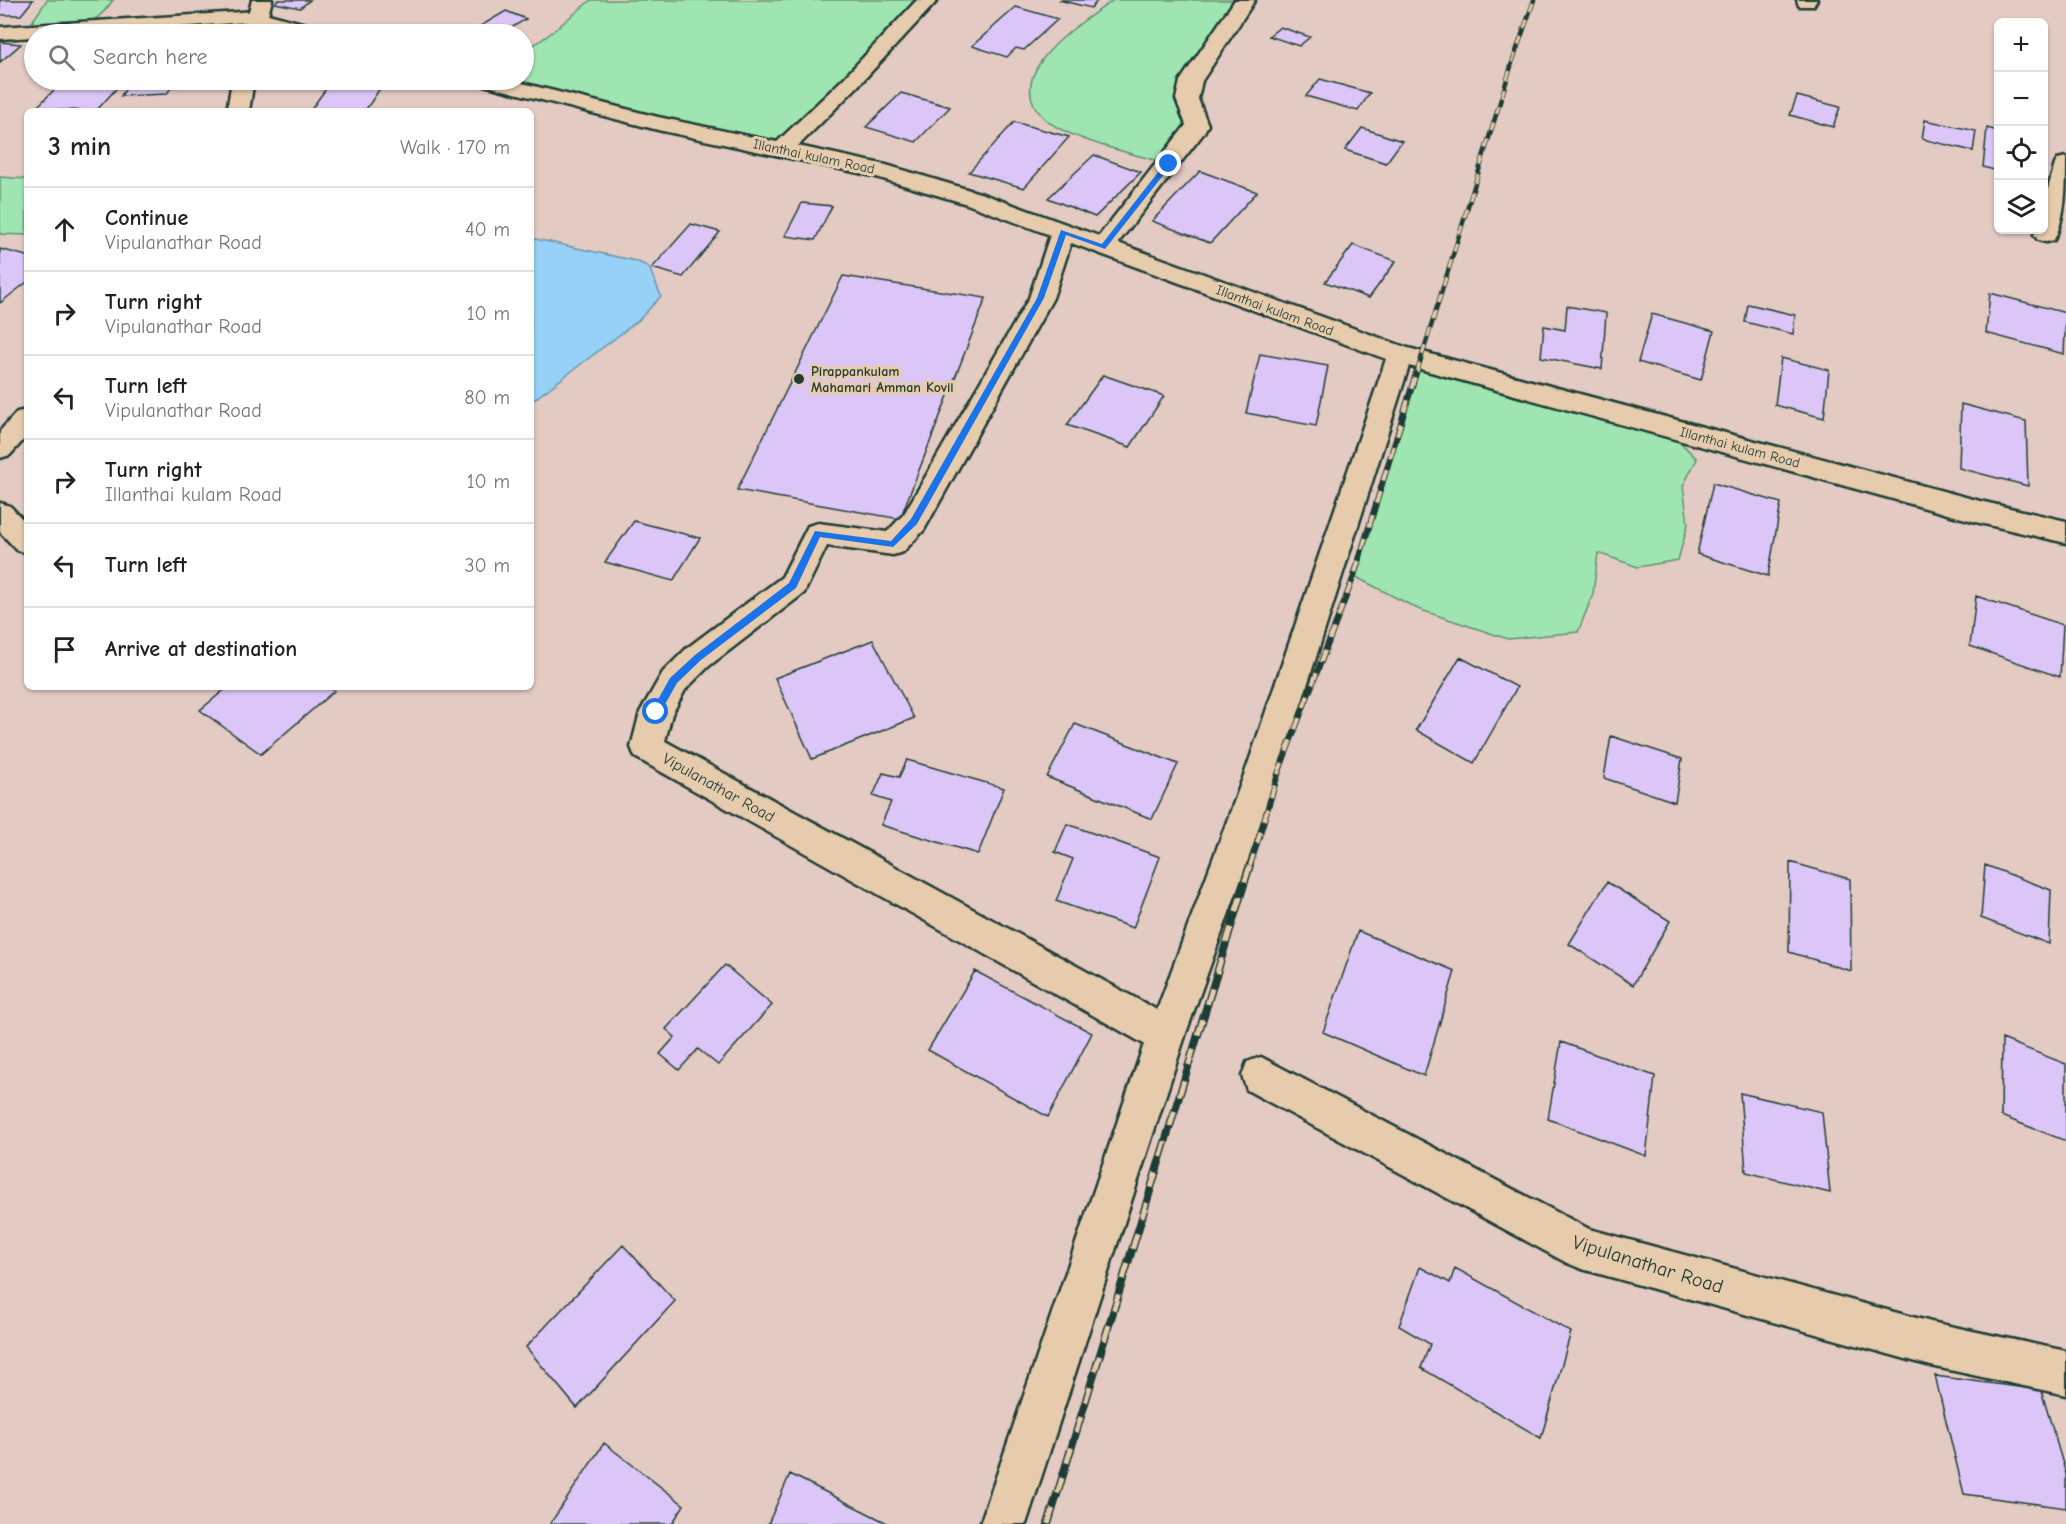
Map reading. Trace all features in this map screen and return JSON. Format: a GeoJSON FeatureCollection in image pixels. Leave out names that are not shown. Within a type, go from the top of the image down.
{"type":"FeatureCollection","features":[{"type":"Feature","properties":{"kind":"main road"},"geometry":{"type":"LineString","coordinates":[[782,148],[850,83],[928,0]]}},
{"type":"Feature","properties":{"kind":"main road"},"geometry":{"type":"LineString","coordinates":[[1103,247],[1192,134],[1197,125],[1186,99],[1191,81],[1245,0]]}},
{"type":"Feature","properties":{"kind":"main road"},"geometry":{"type":"LineString","coordinates":[[145,24],[258,17],[284,24]]}},
{"type":"Feature","properties":{"kind":"main road"},"geometry":{"type":"LineString","coordinates":[[0,33],[24,32]]}},
{"type":"Feature","properties":{"kind":"main road"},"geometry":{"type":"LineString","coordinates":[[238,108],[241,90]]}},
{"type":"Feature","properties":{"kind":"main road","name":"Illanthai kulam Road"},"geometry":{"type":"LineString","coordinates":[[527,90],[658,123],[878,170],[975,199],[1400,355],[1980,512],[2066,532]]}},
{"type":"Feature","properties":{"kind":"main road"},"geometry":{"type":"LineString","coordinates":[[2046,235],[2066,164]]}},
{"type":"Feature","properties":{"kind":"main road","name":"Vipulanathar Road"},"geometry":{"type":"LineString","coordinates":[[1063,231],[1041,298],[914,522],[893,544],[818,534],[793,585],[698,657],[674,681],[656,712],[647,747],[1166,1036]]}},
{"type":"Feature","properties":{"kind":"main road"},"geometry":{"type":"LineString","coordinates":[[1003,1524],[1166,1036],[1264,767],[1400,355]]}},
{"type":"Feature","properties":{"kind":"main road"},"geometry":{"type":"LineString","coordinates":[[0,448],[24,422]]}},
{"type":"Feature","properties":{"kind":"main road"},"geometry":{"type":"LineString","coordinates":[[0,514],[24,539]]}},
{"type":"Feature","properties":{"kind":"main road","name":"Vipulanathar Road"},"geometry":{"type":"LineString","coordinates":[[1261,1076],[1582,1248],[1931,1344],[2066,1373]]}},
{"type":"Feature","properties":{"kind":"green space"},"geometry":{"type":"Polygon","coordinates":[[[47,0],[113,0],[95,19],[86,24],[31,24],[47,0]]]}},
{"type":"Feature","properties":{"kind":"green space"},"geometry":{"type":"Polygon","coordinates":[[[591,0],[928,0],[782,149],[525,90],[534,90],[534,45],[591,0]]]}},
{"type":"Feature","properties":{"kind":"green space"},"geometry":{"type":"Polygon","coordinates":[[[1114,0],[1245,0],[1191,81],[1197,125],[1169,164],[1102,145],[1067,132],[1043,117],[1032,100],[1031,83],[1038,66],[1050,50],[1066,35],[1114,0]]]}},
{"type":"Feature","properties":{"kind":"green space"},"geometry":{"type":"Polygon","coordinates":[[[0,177],[24,179],[24,235],[0,234],[0,177]]]}},
{"type":"Feature","properties":{"kind":"green space"},"geometry":{"type":"Polygon","coordinates":[[[1420,360],[1664,426],[1697,459],[1683,486],[1688,524],[1678,560],[1638,567],[1598,553],[1593,594],[1578,632],[1508,639],[1418,609],[1354,576],[1420,360]]]}},
{"type":"Feature","properties":{"kind":"water"},"geometry":{"type":"Polygon","coordinates":[[[534,239],[636,261],[649,267],[661,296],[639,320],[534,400],[534,239]]]}},
{"type":"Feature","properties":{"kind":"building"},"geometry":{"type":"Polygon","coordinates":[[[0,0],[33,0],[21,15],[0,15],[0,0]]]}},
{"type":"Feature","properties":{"kind":"building"},"geometry":{"type":"Polygon","coordinates":[[[278,0],[310,0],[300,8],[275,3],[278,0]]]}},
{"type":"Feature","properties":{"kind":"building"},"geometry":{"type":"Polygon","coordinates":[[[1059,0],[1098,0],[1091,8],[1059,0]]]}},
{"type":"Feature","properties":{"kind":"building"},"geometry":{"type":"Polygon","coordinates":[[[1016,7],[1058,19],[1024,50],[1016,48],[1007,57],[972,46],[1016,7]]]}},
{"type":"Feature","properties":{"kind":"building"},"geometry":{"type":"Polygon","coordinates":[[[506,11],[526,19],[518,24],[484,24],[506,11]]]}},
{"type":"Feature","properties":{"kind":"building"},"geometry":{"type":"Polygon","coordinates":[[[1280,27],[1310,37],[1299,46],[1269,36],[1280,27]]]}},
{"type":"Feature","properties":{"kind":"building"},"geometry":{"type":"Polygon","coordinates":[[[0,42],[21,44],[0,62],[0,42]]]}},
{"type":"Feature","properties":{"kind":"building"},"geometry":{"type":"Polygon","coordinates":[[[1320,79],[1370,93],[1358,111],[1306,96],[1320,79]]]}},
{"type":"Feature","properties":{"kind":"building"},"geometry":{"type":"Polygon","coordinates":[[[54,90],[115,90],[99,108],[36,108],[54,90]]]}},
{"type":"Feature","properties":{"kind":"building"},"geometry":{"type":"Polygon","coordinates":[[[125,90],[169,90],[167,94],[121,96],[125,90]]]}},
{"type":"Feature","properties":{"kind":"building"},"geometry":{"type":"Polygon","coordinates":[[[325,90],[379,90],[367,108],[312,108],[325,90]]]}},
{"type":"Feature","properties":{"kind":"building"},"geometry":{"type":"Polygon","coordinates":[[[901,93],[950,107],[916,142],[866,127],[901,93]]]}},
{"type":"Feature","properties":{"kind":"building"},"geometry":{"type":"Polygon","coordinates":[[[1797,96],[1840,107],[1833,127],[1790,115],[1797,96]]]}},
{"type":"Feature","properties":{"kind":"building"},"geometry":{"type":"Polygon","coordinates":[[[1925,120],[1976,131],[1973,151],[1922,139],[1925,120]]]}},
{"type":"Feature","properties":{"kind":"building"},"geometry":{"type":"Polygon","coordinates":[[[1014,122],[1069,137],[1024,188],[969,172],[1014,122]]]}},
{"type":"Feature","properties":{"kind":"building"},"geometry":{"type":"Polygon","coordinates":[[[1362,128],[1402,141],[1386,163],[1345,150],[1362,128]]]}},
{"type":"Feature","properties":{"kind":"building"},"geometry":{"type":"Polygon","coordinates":[[[1987,128],[1994,130],[1994,170],[1983,167],[1987,128]]]}},
{"type":"Feature","properties":{"kind":"building"},"geometry":{"type":"Polygon","coordinates":[[[1094,155],[1141,172],[1095,217],[1048,198],[1094,155]]]}},
{"type":"Feature","properties":{"kind":"building"},"geometry":{"type":"Polygon","coordinates":[[[1200,171],[1257,192],[1210,243],[1152,221],[1200,171]]]}},
{"type":"Feature","properties":{"kind":"building"},"geometry":{"type":"Polygon","coordinates":[[[802,203],[832,206],[815,240],[785,236],[802,203]]]}},
{"type":"Feature","properties":{"kind":"building"},"geometry":{"type":"Polygon","coordinates":[[[691,224],[720,232],[683,277],[652,268],[691,224]]]}},
{"type":"Feature","properties":{"kind":"building"},"geometry":{"type":"Polygon","coordinates":[[[1353,245],[1396,261],[1369,298],[1325,282],[1353,245]]]}},
{"type":"Feature","properties":{"kind":"building"},"geometry":{"type":"Polygon","coordinates":[[[0,249],[24,255],[24,284],[0,303],[0,249]]]}},
{"type":"Feature","properties":{"kind":"building"},"geometry":{"type":"Polygon","coordinates":[[[843,276],[986,298],[900,519],[737,490],[843,276]]]}},
{"type":"Feature","properties":{"kind":"building"},"geometry":{"type":"Polygon","coordinates":[[[1990,293],[2066,313],[2064,354],[1986,333],[1990,293]]]}},
{"type":"Feature","properties":{"kind":"building"},"geometry":{"type":"Polygon","coordinates":[[[1748,304],[1795,315],[1793,334],[1745,322],[1748,304]]]}},
{"type":"Feature","properties":{"kind":"building"},"geometry":{"type":"Polygon","coordinates":[[[1567,306],[1606,313],[1602,369],[1541,357],[1544,326],[1565,330],[1567,306]]]}},
{"type":"Feature","properties":{"kind":"building"},"geometry":{"type":"Polygon","coordinates":[[[1652,314],[1714,331],[1701,380],[1638,362],[1652,314]]]}},
{"type":"Feature","properties":{"kind":"building"},"geometry":{"type":"Polygon","coordinates":[[[1260,354],[1328,366],[1316,426],[1246,413],[1260,354]]]}},
{"type":"Feature","properties":{"kind":"building"},"geometry":{"type":"Polygon","coordinates":[[[1781,358],[1829,370],[1824,418],[1775,405],[1781,358]]]}},
{"type":"Feature","properties":{"kind":"building"},"geometry":{"type":"Polygon","coordinates":[[[1103,375],[1164,396],[1130,447],[1067,425],[1103,375]]]}},
{"type":"Feature","properties":{"kind":"building"},"geometry":{"type":"Polygon","coordinates":[[[1961,404],[2026,421],[2028,486],[1959,468],[1961,404]]]}},
{"type":"Feature","properties":{"kind":"building"},"geometry":{"type":"Polygon","coordinates":[[[1713,483],[1781,503],[1768,576],[1697,554],[1713,483]]]}},
{"type":"Feature","properties":{"kind":"building"},"geometry":{"type":"Polygon","coordinates":[[[634,521],[700,538],[673,581],[605,562],[634,521]]]}},
{"type":"Feature","properties":{"kind":"building"},"geometry":{"type":"Polygon","coordinates":[[[1976,596],[2063,625],[2060,677],[1970,646],[1976,596]]]}},
{"type":"Feature","properties":{"kind":"building"},"geometry":{"type":"Polygon","coordinates":[[[873,640],[914,718],[812,759],[775,678],[873,640]]]}},
{"type":"Feature","properties":{"kind":"building"},"geometry":{"type":"Polygon","coordinates":[[[1460,657],[1517,687],[1474,763],[1416,730],[1460,657]]]}},
{"type":"Feature","properties":{"kind":"building"},"geometry":{"type":"Polygon","coordinates":[[[224,690],[334,691],[261,754],[200,710],[224,690]]]}},
{"type":"Feature","properties":{"kind":"building"},"geometry":{"type":"Polygon","coordinates":[[[1075,724],[1178,764],[1152,819],[1047,777],[1075,724]]]}},
{"type":"Feature","properties":{"kind":"building"},"geometry":{"type":"Polygon","coordinates":[[[1611,736],[1682,759],[1675,802],[1604,778],[1611,736]]]}},
{"type":"Feature","properties":{"kind":"building"},"geometry":{"type":"Polygon","coordinates":[[[907,760],[1004,788],[978,854],[881,825],[891,802],[873,796],[883,773],[899,777],[907,760]]]}},
{"type":"Feature","properties":{"kind":"building"},"geometry":{"type":"Polygon","coordinates":[[[1067,824],[1160,857],[1133,928],[1056,901],[1073,859],[1055,852],[1067,824]]]}},
{"type":"Feature","properties":{"kind":"building"},"geometry":{"type":"Polygon","coordinates":[[[1790,862],[1850,879],[1851,971],[1789,952],[1790,862]]]}},
{"type":"Feature","properties":{"kind":"building"},"geometry":{"type":"Polygon","coordinates":[[[1985,865],[2051,890],[2049,944],[1981,918],[1985,865]]]}},
{"type":"Feature","properties":{"kind":"building"},"geometry":{"type":"Polygon","coordinates":[[[1607,882],[1670,921],[1633,985],[1569,944],[1607,882]]]}},
{"type":"Feature","properties":{"kind":"building"},"geometry":{"type":"Polygon","coordinates":[[[1358,931],[1455,971],[1424,1076],[1323,1032],[1358,931]]]}},
{"type":"Feature","properties":{"kind":"building"},"geometry":{"type":"Polygon","coordinates":[[[725,965],[772,1005],[718,1065],[698,1049],[679,1070],[660,1054],[675,1037],[666,1029],[725,965]]]}},
{"type":"Feature","properties":{"kind":"building"},"geometry":{"type":"Polygon","coordinates":[[[975,971],[1092,1033],[1048,1117],[928,1050],[975,971]]]}},
{"type":"Feature","properties":{"kind":"building"},"geometry":{"type":"Polygon","coordinates":[[[2002,1039],[2066,1064],[2066,1141],[2001,1116],[2002,1039]]]}},
{"type":"Feature","properties":{"kind":"building"},"geometry":{"type":"Polygon","coordinates":[[[1561,1042],[1655,1076],[1646,1156],[1548,1119],[1561,1042]]]}},
{"type":"Feature","properties":{"kind":"building"},"geometry":{"type":"Polygon","coordinates":[[[1740,1093],[1822,1112],[1830,1193],[1746,1172],[1740,1093]]]}},
{"type":"Feature","properties":{"kind":"building"},"geometry":{"type":"Polygon","coordinates":[[[623,1245],[675,1301],[577,1408],[526,1347],[623,1245]]]}},
{"type":"Feature","properties":{"kind":"building"},"geometry":{"type":"Polygon","coordinates":[[[1420,1267],[1450,1283],[1455,1268],[1571,1332],[1541,1438],[1421,1368],[1430,1344],[1399,1326],[1420,1267]]]}},
{"type":"Feature","properties":{"kind":"building"},"geometry":{"type":"Polygon","coordinates":[[[1935,1376],[2041,1390],[2066,1474],[2066,1508],[1964,1494],[1935,1376]]]}},
{"type":"Feature","properties":{"kind":"building"},"geometry":{"type":"Polygon","coordinates":[[[604,1443],[684,1505],[672,1524],[550,1524],[604,1443]]]}},
{"type":"Feature","properties":{"kind":"building"},"geometry":{"type":"Polygon","coordinates":[[[790,1474],[889,1524],[768,1524],[790,1474]]]}},
{"type":"Feature","properties":{"kind":"railway"},"geometry":{"type":"LineString","coordinates":[[1417,372],[1512,63],[1534,0]]}},
{"type":"Feature","properties":{"kind":"railway"},"geometry":{"type":"LineString","coordinates":[[1250,866],[1279,771],[1354,576],[1417,370]]}},
{"type":"Feature","properties":{"kind":"railway"},"geometry":{"type":"LineString","coordinates":[[1048,1524],[1250,865]]}},
{"type":"Feature","properties":{"kind":"place","name":"Pirappankulam Mahamari Amman Kovil"},"geometry":{"type":"Point","coordinates":[799,379]}},
{"type":"Feature","properties":{"kind":"route"},"geometry":{"type":"LineString","coordinates":[[656,712],[674,681],[698,657],[793,585],[818,534],[893,544],[914,522],[1041,298],[1063,231],[1103,247],[1169,164]]}}]}
